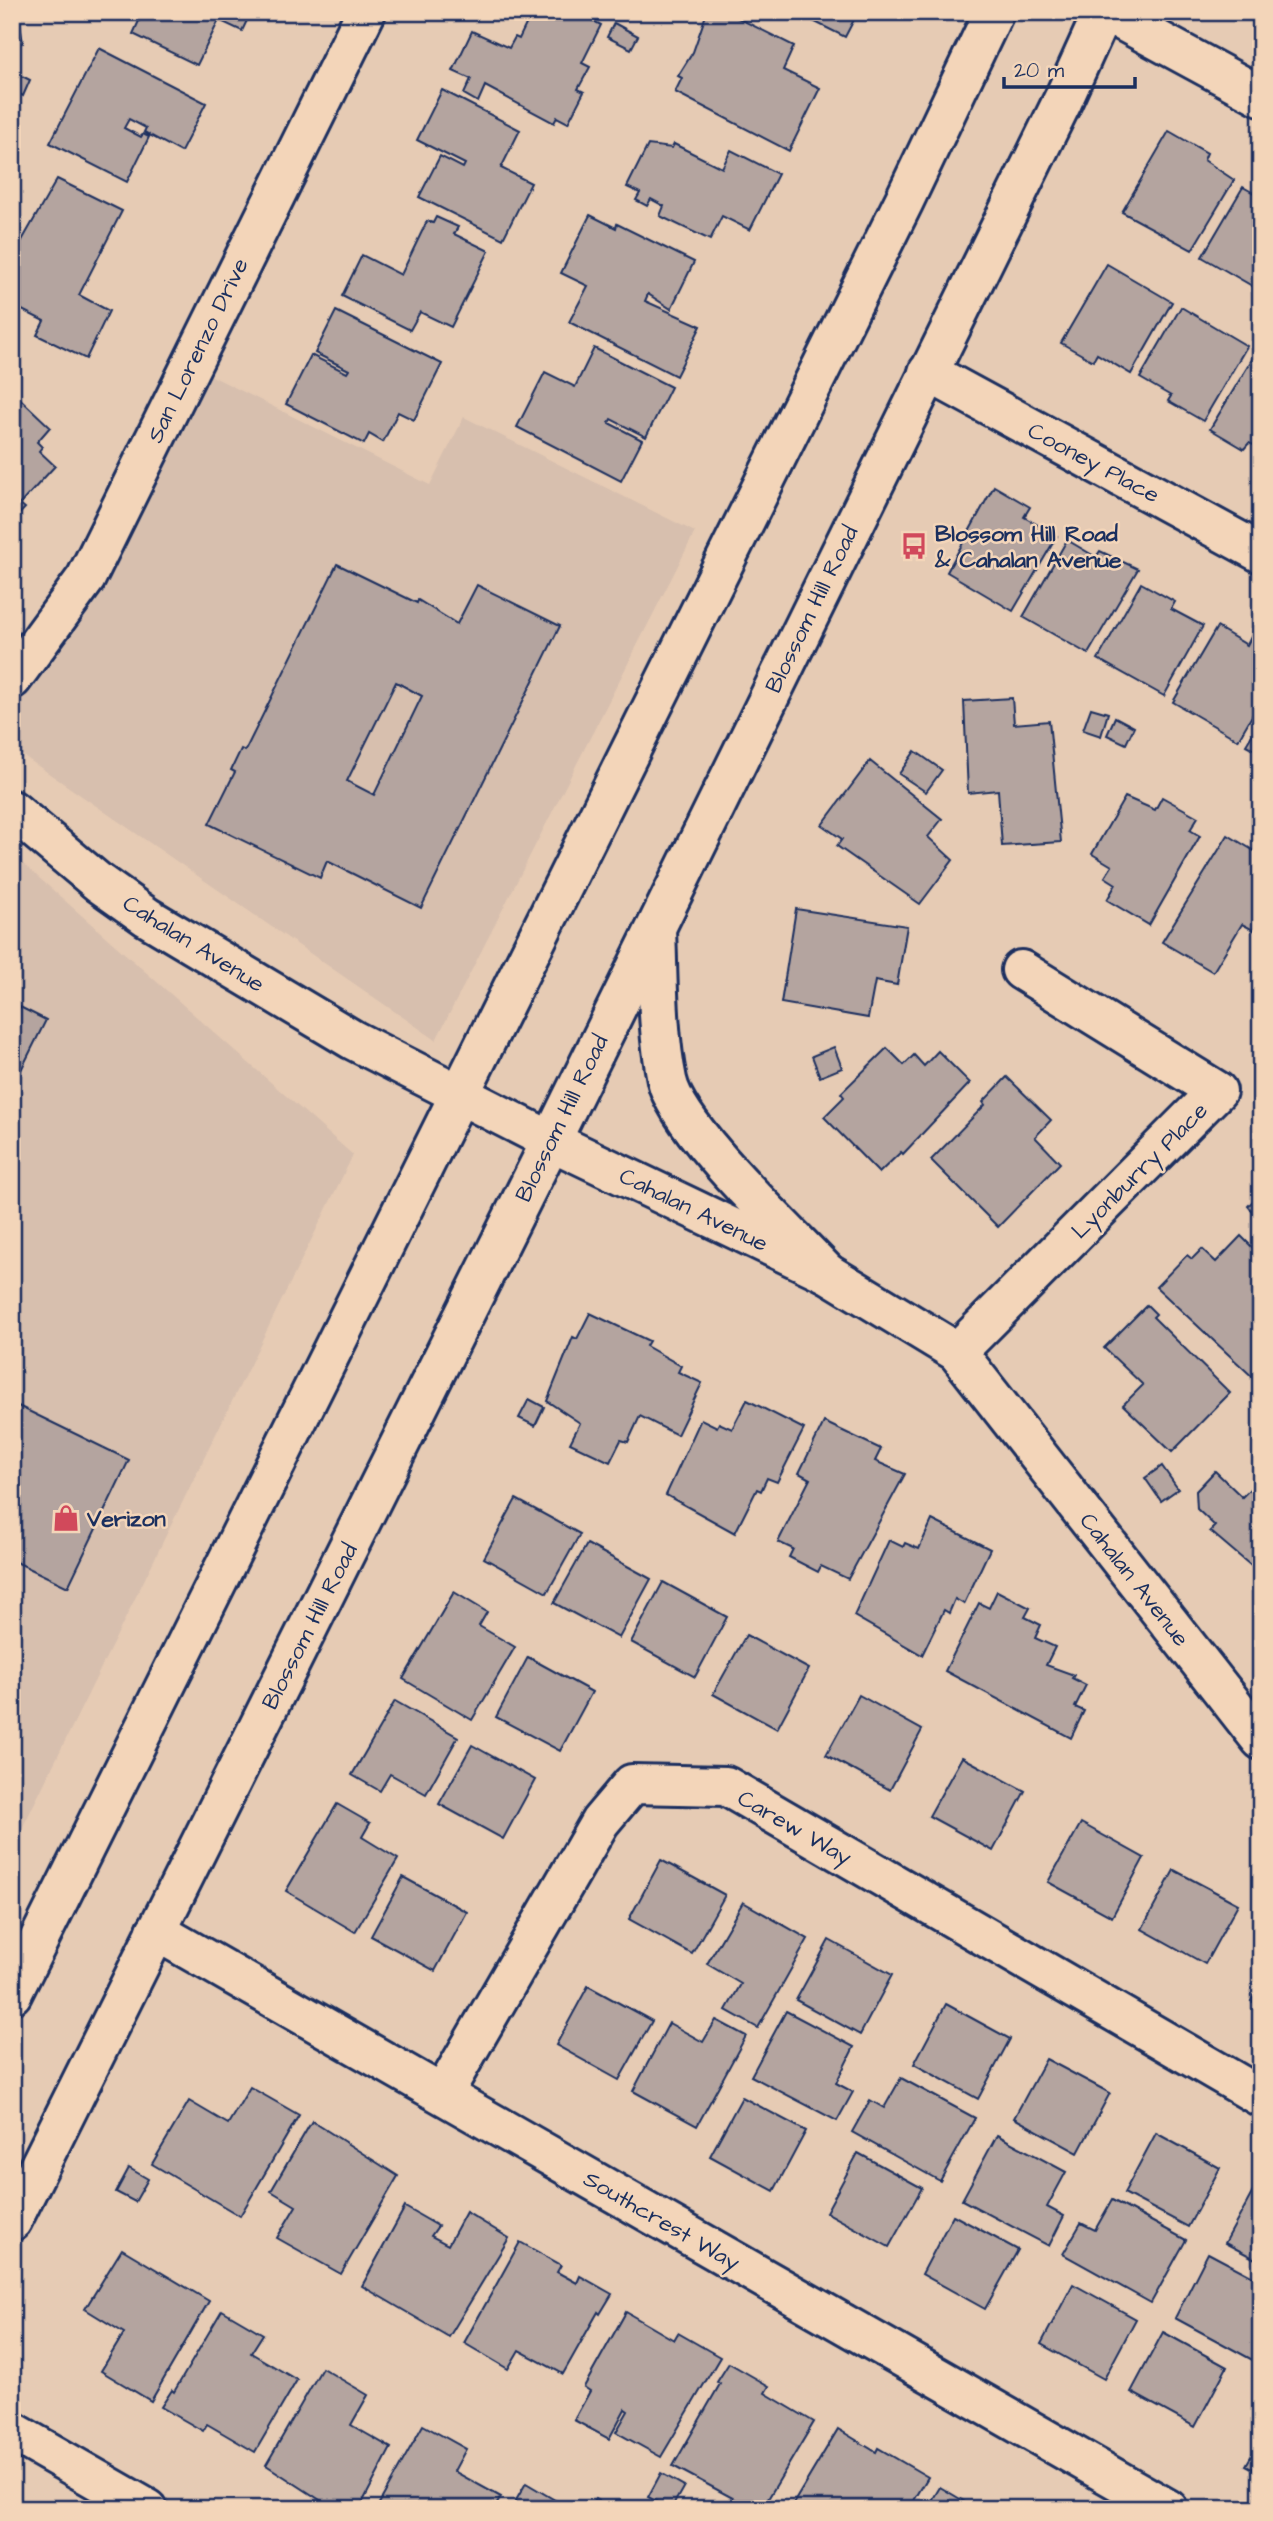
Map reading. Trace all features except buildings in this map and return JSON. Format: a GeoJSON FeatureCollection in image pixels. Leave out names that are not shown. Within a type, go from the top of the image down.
{"type":"FeatureCollection","features":[{"type":"Feature","properties":{"kind":"street","name":"San Lorenzo Drive"},"geometry":{"type":"LineString","coordinates":[[12,679],[86,578],[366,12]]}},
{"type":"Feature","properties":{"kind":"street"},"geometry":{"type":"LineString","coordinates":[[12,1994],[904,201],[994,12]]}},
{"type":"Feature","properties":{"kind":"street"},"geometry":{"type":"LineString","coordinates":[[1105,12],[1261,96]]}},
{"type":"Feature","properties":{"kind":"street","name":"Blossom Hill Road"},"geometry":{"type":"LineString","coordinates":[[14,2214],[551,1142],[656,923],[1105,12]]}},
{"type":"Feature","properties":{"kind":"street","name":"Cooney Place"},"geometry":{"type":"LineString","coordinates":[[928,372],[1261,553]]}},
{"type":"Feature","properties":{"kind":"street","name":"Cahalan Avenue"},"geometry":{"type":"LineString","coordinates":[[12,810],[99,883],[147,917],[353,1040],[551,1142],[827,1273],[957,1352],[1261,1740]]}},
{"type":"Feature","properties":{"kind":"street"},"geometry":{"type":"LineString","coordinates":[[656,923],[661,1028],[667,1082],[685,1119],[827,1273]]}},
{"type":"Feature","properties":{"kind":"street","name":"Lyonburry Place"},"geometry":{"type":"LineString","coordinates":[[957,1352],[1217,1091],[1021,970]]}},
{"type":"Feature","properties":{"kind":"street","name":"Carew Way"},"geometry":{"type":"LineString","coordinates":[[443,2094],[600,1822],[632,1784],[726,1786],[1261,2098]]}},
{"type":"Feature","properties":{"kind":"street","name":"Southcrest Way"},"geometry":{"type":"LineString","coordinates":[[156,1931],[1168,2509]]}},
{"type":"Feature","properties":{"kind":"street"},"geometry":{"type":"LineString","coordinates":[[12,2431],[148,2509]]}},
{"type":"Feature","properties":{"kind":"shaded area"},"geometry":{"type":"Polygon","coordinates":[[[186,363],[430,485],[464,417],[695,532],[436,1040],[12,748],[12,709],[186,363]]]}},
{"type":"Feature","properties":{"kind":"shaded area"},"geometry":{"type":"Polygon","coordinates":[[[12,854],[353,1155],[12,1849],[12,854]]]}},
{"type":"Feature","properties":{"kind":"place","name":"Blossom Hill Road & Cahalan Avenue"},"geometry":{"type":"Point","coordinates":[914,546]}},
{"type":"Feature","properties":{"kind":"place","name":"Verizon"},"geometry":{"type":"Point","coordinates":[66,1518]}}]}
